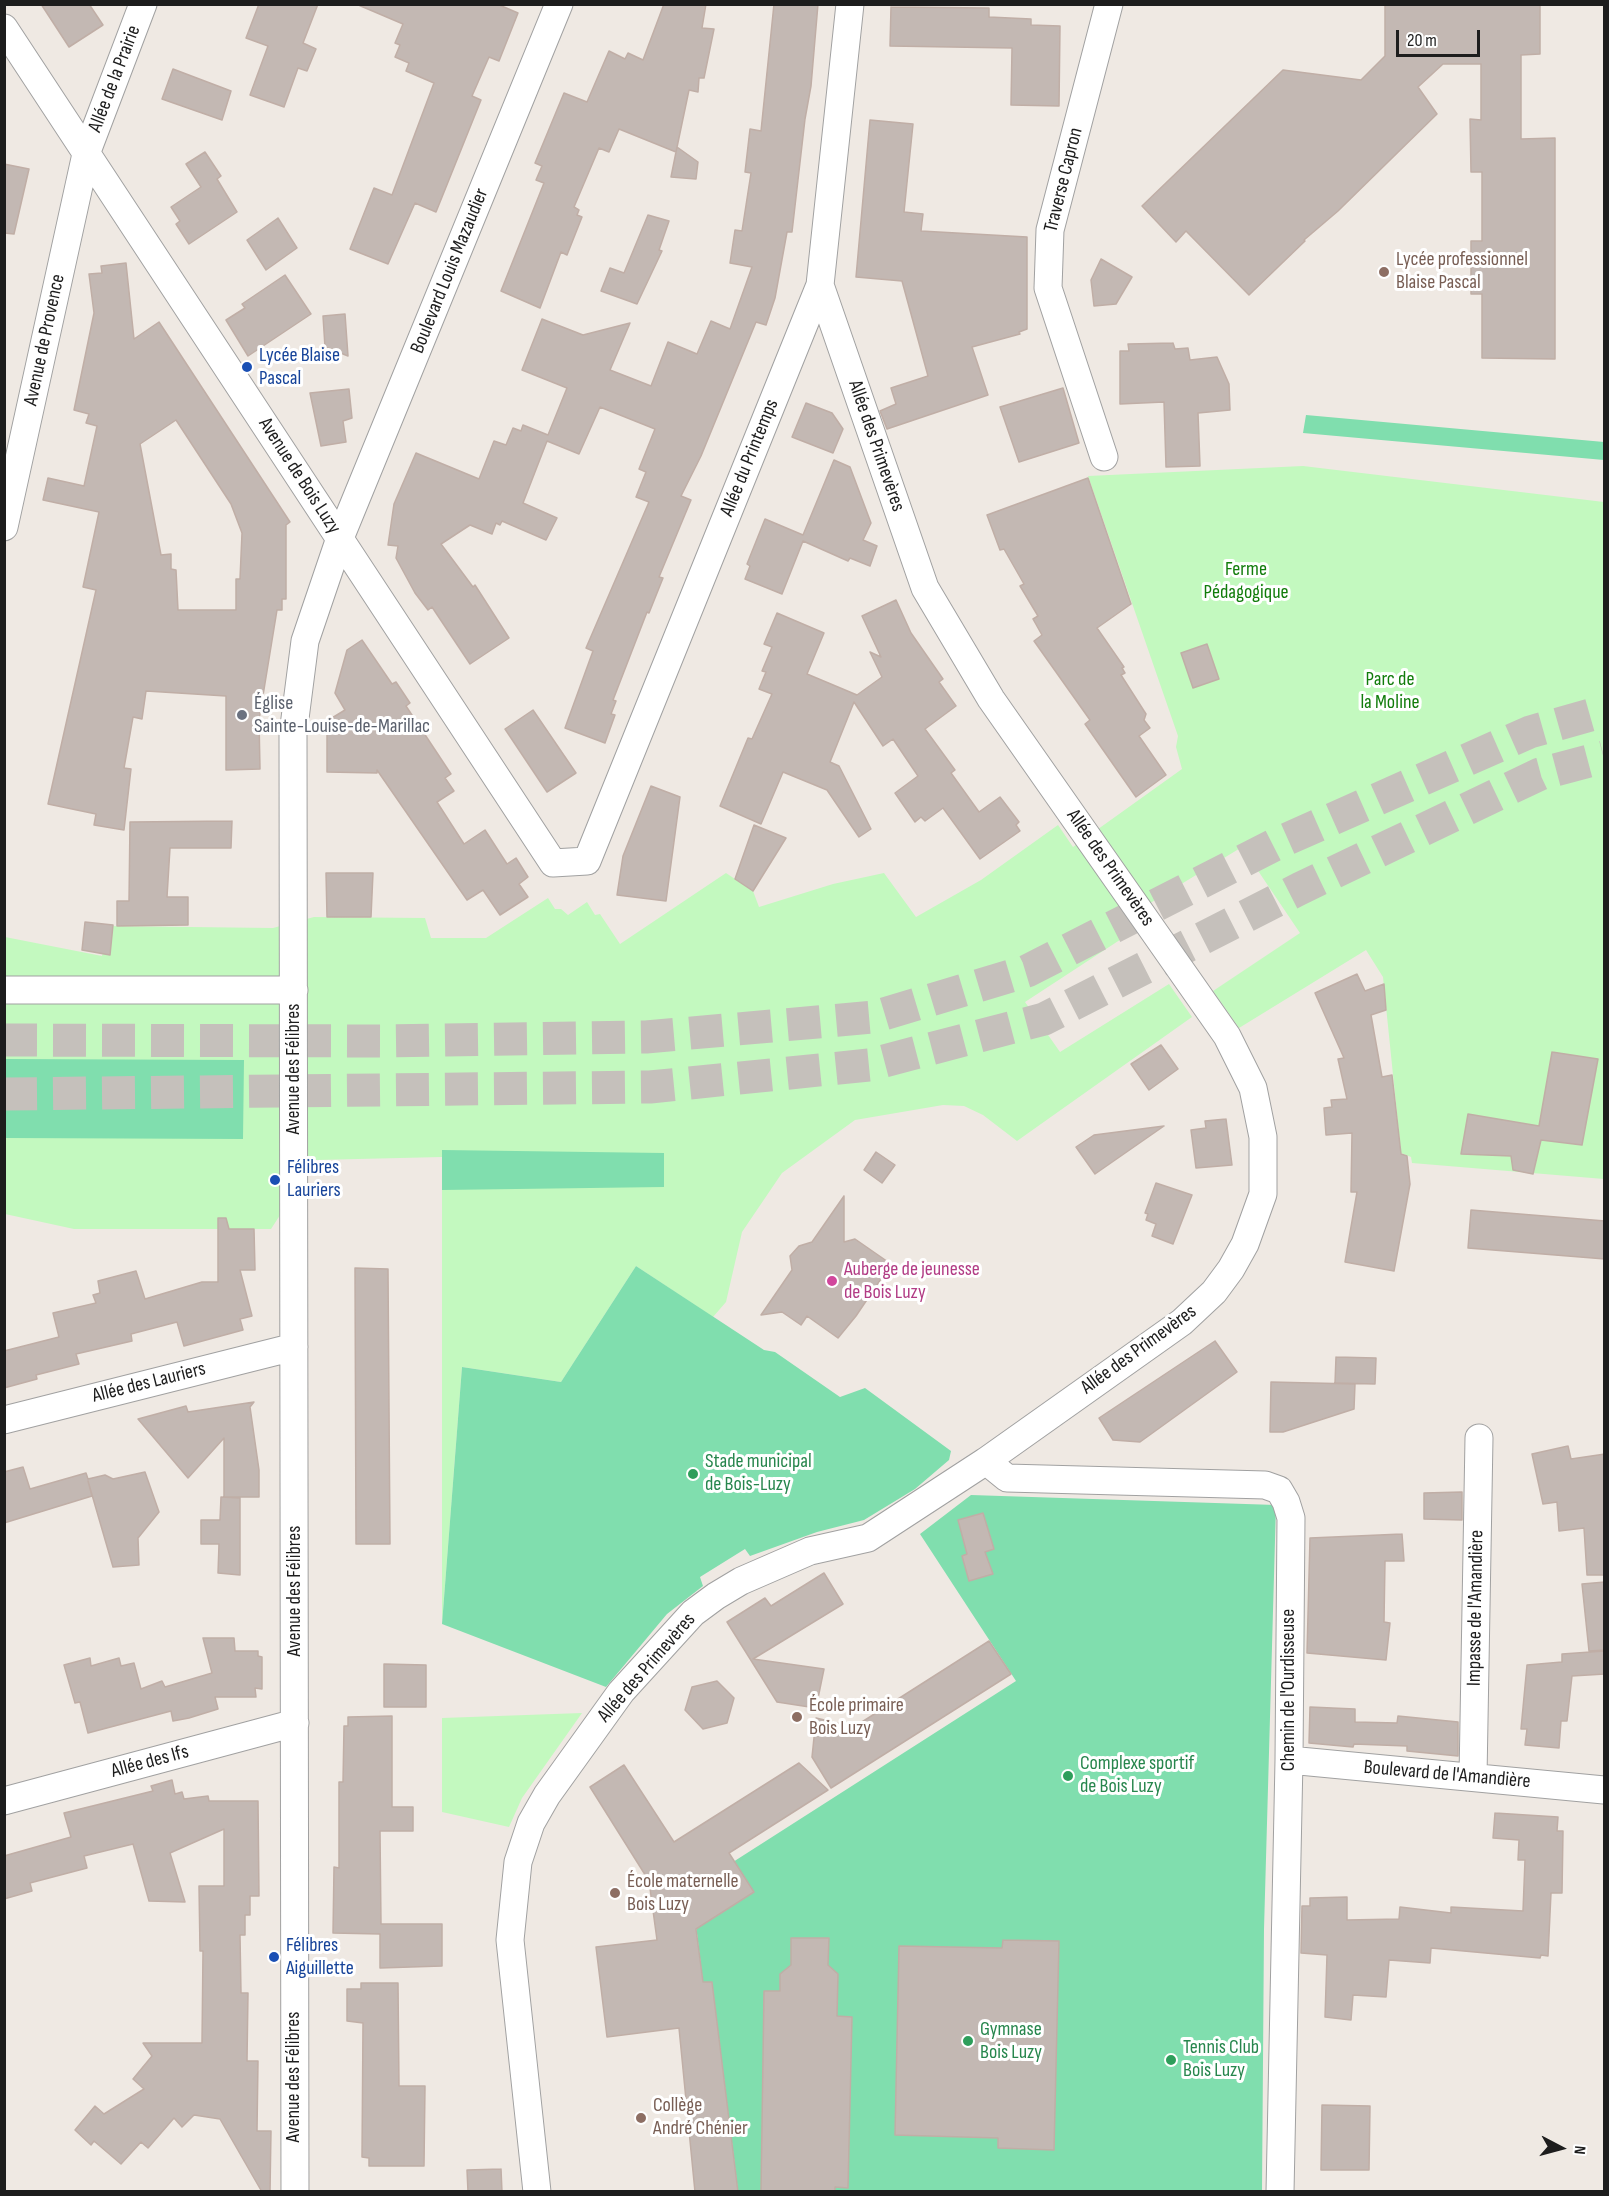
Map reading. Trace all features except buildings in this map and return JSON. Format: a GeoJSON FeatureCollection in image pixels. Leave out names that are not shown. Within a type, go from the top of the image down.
{"type":"FeatureCollection","features":[{"type":"Feature","properties":{"kind":"street","name":"Allée de la Prairie"},"geometry":{"type":"LineString","coordinates":[[86,154],[143,4]]}},
{"type":"Feature","properties":{"kind":"street","name":"Boulevard Louis Mazaudier"},"geometry":{"type":"LineString","coordinates":[[340,538],[559,4]]}},
{"type":"Feature","properties":{"kind":"street","name":"Allée du Printemps"},"geometry":{"type":"LineString","coordinates":[[553,863],[587,861],[820,285],[850,4]]}},
{"type":"Feature","properties":{"kind":"street","name":"Traverse Capron"},"geometry":{"type":"LineString","coordinates":[[1104,457],[1048,288],[1050,230],[1109,4]]}},
{"type":"Feature","properties":{"kind":"street","name":"Avenue de Bois Luzy"},"geometry":{"type":"LineString","coordinates":[[4,28],[553,863]]}},
{"type":"Feature","properties":{"kind":"street","name":"Avenue de Provence"},"geometry":{"type":"LineString","coordinates":[[4,527],[86,154]]}},
{"type":"Feature","properties":{"kind":"street","name":"Allée des Primevères"},"geometry":{"type":"LineString","coordinates":[[537,2192],[510,1940],[518,1862],[531,1823],[547,1795],[621,1692],[693,1613],[741,1581],[810,1551],[868,1538],[986,1461],[1182,1322],[1214,1292],[1245,1244],[1263,1194],[1263,1137],[1253,1088],[1227,1036],[991,699],[925,588],[820,285]]}},
{"type":"Feature","properties":{"kind":"street","name":"Avenue des Félibres"},"geometry":{"type":"LineString","coordinates":[[295,2192],[294,734],[305,641],[340,538]]}},
{"type":"Feature","properties":{"kind":"street","name":"Avenue des Félibres"},"geometry":{"type":"LineString","coordinates":[[4,990],[294,990]]}},
{"type":"Feature","properties":{"kind":"street","name":"Allée des Lauriers"},"geometry":{"type":"LineString","coordinates":[[4,1419],[294,1347]]}},
{"type":"Feature","properties":{"kind":"street","name":"Impasse de l'Amandière"},"geometry":{"type":"LineString","coordinates":[[1473,1777],[1479,1438]]}},
{"type":"Feature","properties":{"kind":"street","name":"Chemin de l'Ourdisseuse"},"geometry":{"type":"LineString","coordinates":[[986,1461],[1007,1478],[1265,1485],[1279,1490],[1291,1518],[1289,1760],[1280,2192]]}},
{"type":"Feature","properties":{"kind":"street","name":"Allée des Ifs"},"geometry":{"type":"LineString","coordinates":[[4,1801],[295,1723]]}},
{"type":"Feature","properties":{"kind":"street","name":"Boulevard de l'Amandière"},"geometry":{"type":"LineString","coordinates":[[1289,1760],[1605,1790]]}},
{"type":"Feature","properties":{"kind":"green space"},"geometry":{"type":"Polygon","coordinates":[[[1306,415],[1604,442],[1604,460],[1303,433],[1306,415]]]}},
{"type":"Feature","properties":{"kind":"green space","name":"Parc de la Moline"},"geometry":{"type":"Polygon","coordinates":[[[1303,466],[1604,502],[1604,1179],[1412,1163],[1411,1157],[1401,1153],[1383,977],[1366,950],[1239,1028],[1213,991],[1300,933],[1242,847],[1124,919],[1132,932],[1025,1002],[1060,1052],[1169,984],[1192,1017],[1017,1141],[983,1115],[964,1106],[943,1105],[855,1120],[782,1173],[742,1232],[726,1302],[713,1317],[636,1266],[561,1382],[462,1367],[442,1624],[442,1157],[316,1160],[271,1229],[74,1229],[5,1214],[5,937],[102,956],[107,926],[273,928],[314,917],[425,918],[431,938],[486,938],[548,898],[555,909],[561,909],[568,915],[587,902],[595,915],[600,914],[620,944],[726,873],[753,891],[759,907],[833,884],[884,873],[916,917],[981,880],[1058,825],[1073,847],[1182,769],[1176,747],[1178,736],[1088,476],[1303,466]]]}},
{"type":"Feature","properties":{"kind":"green space"},"geometry":{"type":"Polygon","coordinates":[[[5,1059],[244,1060],[243,1139],[5,1138],[5,1059]]]}},
{"type":"Feature","properties":{"kind":"green space"},"geometry":{"type":"Polygon","coordinates":[[[442,1150],[664,1153],[664,1187],[442,1190],[442,1150]]]}},
{"type":"Feature","properties":{"kind":"green space","name":"Stade municipal de Bois-Luzy"},"geometry":{"type":"Polygon","coordinates":[[[636,1266],[764,1350],[775,1352],[840,1397],[865,1388],[951,1451],[949,1460],[915,1489],[864,1520],[817,1532],[750,1556],[745,1549],[700,1577],[703,1586],[667,1614],[606,1687],[442,1624],[462,1367],[561,1382],[636,1266]]]}},
{"type":"Feature","properties":{"kind":"green space","name":"Complexe sportif de Bois Luzy"},"geometry":{"type":"Polygon","coordinates":[[[971,1495],[1276,1505],[1264,1929],[1262,2191],[738,2191],[712,1982],[703,1982],[690,1877],[708,1878],[1016,1681],[920,1534],[971,1495]]]}},
{"type":"Feature","properties":{"kind":"green space"},"geometry":{"type":"Polygon","coordinates":[[[582,1713],[522,1798],[509,1827],[442,1812],[442,1718],[582,1713]]]}},
{"type":"Feature","properties":{"kind":"tunnel"},"geometry":{"type":"LineString","coordinates":[[4,1040],[381,1041],[646,1037],[874,1017],[1027,971],[1278,843],[1530,732],[1604,711]]}},
{"type":"Feature","properties":{"kind":"tunnel"},"geometry":{"type":"LineString","coordinates":[[4,1094],[650,1087],[869,1065],[1044,1019],[1299,889],[1540,774],[1604,757]]}},
{"type":"Feature","properties":{"kind":"place","name":"Lycée professionnel Blaise Pascal"},"geometry":{"type":"Point","coordinates":[1384,272]}},
{"type":"Feature","properties":{"kind":"place","name":"Lycée Blaise Pascal"},"geometry":{"type":"Point","coordinates":[247,367]}},
{"type":"Feature","properties":{"kind":"place","name":"Église Sainte-Louise-de-Marillac"},"geometry":{"type":"Point","coordinates":[242,715]}},
{"type":"Feature","properties":{"kind":"place","name":"Félibres Lauriers"},"geometry":{"type":"Point","coordinates":[275,1180]}},
{"type":"Feature","properties":{"kind":"place","name":"Auberge de jeunesse de Bois Luzy"},"geometry":{"type":"Point","coordinates":[832,1281]}},
{"type":"Feature","properties":{"kind":"place","name":"Stade municipal de Bois-Luzy"},"geometry":{"type":"Point","coordinates":[693,1474]}},
{"type":"Feature","properties":{"kind":"place","name":"École primaire Bois Luzy"},"geometry":{"type":"Point","coordinates":[797,1717]}},
{"type":"Feature","properties":{"kind":"place","name":"Complexe sportif de Bois Luzy"},"geometry":{"type":"Point","coordinates":[1068,1776]}},
{"type":"Feature","properties":{"kind":"place","name":"École maternelle Bois Luzy"},"geometry":{"type":"Point","coordinates":[615,1893]}},
{"type":"Feature","properties":{"kind":"place","name":"Félibres Aiguillette"},"geometry":{"type":"Point","coordinates":[274,1957]}},
{"type":"Feature","properties":{"kind":"place","name":"Gymnase Bois Luzy"},"geometry":{"type":"Point","coordinates":[968,2041]}},
{"type":"Feature","properties":{"kind":"place","name":"Tennis Club Bois Luzy"},"geometry":{"type":"Point","coordinates":[1171,2060]}},
{"type":"Feature","properties":{"kind":"place","name":"Collège André Chénier"},"geometry":{"type":"Point","coordinates":[641,2118]}},
{"type":"Feature","properties":{"kind":"park label","name":"Ferme Pédagogique"},"geometry":{"type":"Point","coordinates":[1246,582]}}]}
